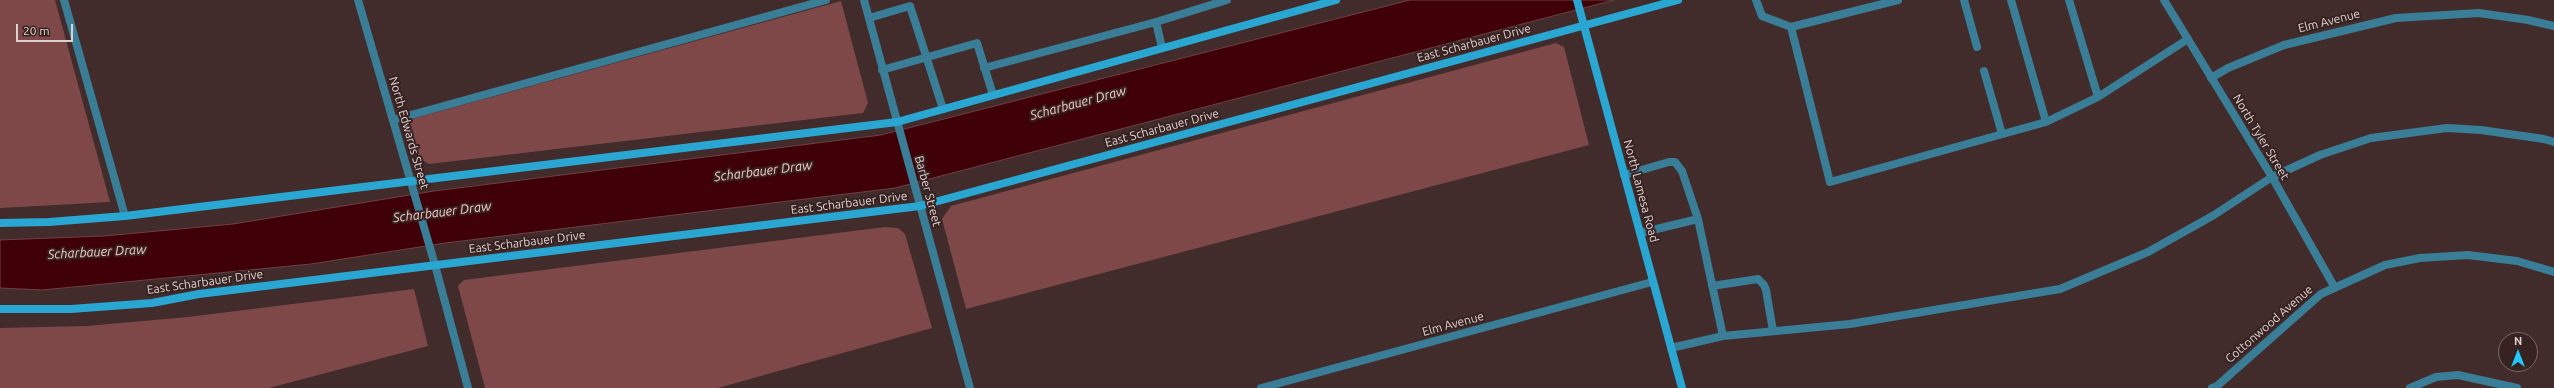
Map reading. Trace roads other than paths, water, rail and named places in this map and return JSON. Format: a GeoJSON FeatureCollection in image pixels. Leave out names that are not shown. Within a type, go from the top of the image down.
{"type":"FeatureCollection","features":[{"type":"Feature","properties":{"kind":"main road"},"geometry":{"type":"LineString","coordinates":[[0,223],[49,222],[125,216],[410,180],[897,122],[1162,48],[1312,3],[1336,0]]}},
{"type":"Feature","properties":{"kind":"main road","name":"North Lamesa Road"},"geometry":{"type":"LineString","coordinates":[[1577,0],[1652,282],[1682,388]]}},
{"type":"Feature","properties":{"kind":"main road","name":"East Scharbauer Drive"},"geometry":{"type":"LineString","coordinates":[[0,309],[71,309],[152,303],[199,294],[920,206],[1583,22],[1678,0]]}},
{"type":"Feature","properties":{"kind":"street"},"geometry":{"type":"LineString","coordinates":[[64,0],[125,216]]}},
{"type":"Feature","properties":{"kind":"street","name":"North Edwards Street"},"geometry":{"type":"LineString","coordinates":[[358,0],[435,265],[468,388]]}},
{"type":"Feature","properties":{"kind":"street"},"geometry":{"type":"LineString","coordinates":[[393,120],[826,0]]}},
{"type":"Feature","properties":{"kind":"street","name":"Barber Street"},"geometry":{"type":"LineString","coordinates":[[864,0],[970,388]]}},
{"type":"Feature","properties":{"kind":"street"},"geometry":{"type":"LineString","coordinates":[[984,68],[1156,22],[1227,0]]}},
{"type":"Feature","properties":{"kind":"street"},"geometry":{"type":"LineString","coordinates":[[1756,0],[1762,16],[1791,26],[1898,0]]}},
{"type":"Feature","properties":{"kind":"street"},"geometry":{"type":"LineString","coordinates":[[1964,0],[1977,47]]}},
{"type":"Feature","properties":{"kind":"street"},"geometry":{"type":"LineString","coordinates":[[2010,0],[2046,122]]}},
{"type":"Feature","properties":{"kind":"street"},"geometry":{"type":"LineString","coordinates":[[2069,0],[2098,97]]}},
{"type":"Feature","properties":{"kind":"street","name":"North Tyler Street"},"geometry":{"type":"LineString","coordinates":[[2164,0],[2272,177],[2335,288]]}},
{"type":"Feature","properties":{"kind":"street"},"geometry":{"type":"LineString","coordinates":[[869,18],[910,6],[928,56],[943,109]]}},
{"type":"Feature","properties":{"kind":"street","name":"Elm Avenue"},"geometry":{"type":"LineString","coordinates":[[2211,78],[2228,68],[2284,45],[2396,18],[2480,14],[2528,20],[2554,26]]}},
{"type":"Feature","properties":{"kind":"street"},"geometry":{"type":"LineString","coordinates":[[1156,22],[1162,48]]}},
{"type":"Feature","properties":{"kind":"street"},"geometry":{"type":"LineString","coordinates":[[1791,26],[1830,182],[2046,122],[2098,97],[2188,39]]}},
{"type":"Feature","properties":{"kind":"street"},"geometry":{"type":"LineString","coordinates":[[882,70],[977,43],[992,95]]}},
{"type":"Feature","properties":{"kind":"street"},"geometry":{"type":"LineString","coordinates":[[1984,71],[2002,134]]}},
{"type":"Feature","properties":{"kind":"street"},"geometry":{"type":"LineString","coordinates":[[1671,348],[1723,336],[1850,324],[2060,289],[2148,252],[2208,218],[2272,177],[2320,155],[2371,138],[2447,128],[2481,130],[2544,139],[2554,142]]}},
{"type":"Feature","properties":{"kind":"street"},"geometry":{"type":"LineString","coordinates":[[1624,175],[1669,162],[1675,162],[1682,171],[1698,218],[1723,336]]}},
{"type":"Feature","properties":{"kind":"street"},"geometry":{"type":"LineString","coordinates":[[1640,233],[1698,218]]}},
{"type":"Feature","properties":{"kind":"street","name":"Cottonwood Avenue"},"geometry":{"type":"LineString","coordinates":[[2215,387],[2320,294],[2335,288],[2354,277],[2385,265],[2449,255],[2517,261],[2554,272]]}},
{"type":"Feature","properties":{"kind":"street"},"geometry":{"type":"LineString","coordinates":[[1712,286],[1758,279],[1764,285],[1766,290],[1773,331]]}},
{"type":"Feature","properties":{"kind":"street","name":"Elm Avenue"},"geometry":{"type":"LineString","coordinates":[[1261,388],[1652,282]]}},
{"type":"Feature","properties":{"kind":"street"},"geometry":{"type":"LineString","coordinates":[[2410,388],[2436,377],[2458,375],[2517,388]]}},
{"type":"Feature","properties":{"kind":"water","name":"Scharbauer Draw"},"geometry":{"type":"Polygon","coordinates":[[[1410,0],[1614,0],[895,188],[445,243],[311,264],[42,290],[0,288],[0,240],[104,236],[233,224],[434,191],[881,135],[1410,0]]]}}]}
